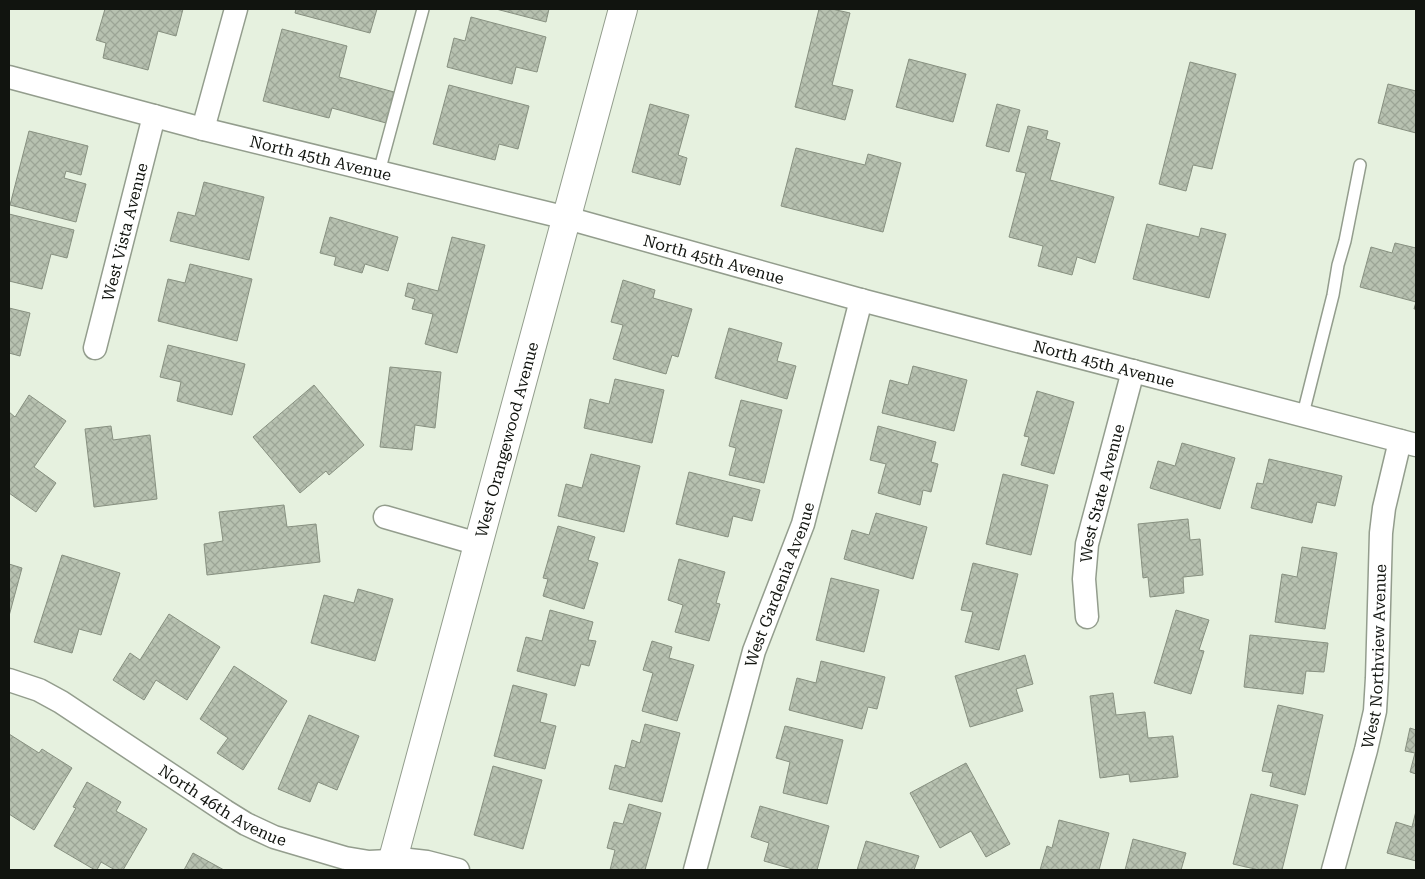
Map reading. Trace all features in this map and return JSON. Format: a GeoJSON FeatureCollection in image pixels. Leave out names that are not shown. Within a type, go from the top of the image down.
{"type":"FeatureCollection","features":[{"type":"Feature","properties":{"kind":"street"},"geometry":{"type":"LineString","coordinates":[[202,129],[236,9]]}},
{"type":"Feature","properties":{"kind":"street","name":"West Orangewood Avenue"},"geometry":{"type":"LineString","coordinates":[[391,865],[623,9]]}},
{"type":"Feature","properties":{"kind":"street","name":"North 45th Avenue"},"geometry":{"type":"LineString","coordinates":[[9,77],[202,129],[567,218],[861,300],[1408,443]]}},
{"type":"Feature","properties":{"kind":"street","name":"West Vista Avenue"},"geometry":{"type":"LineString","coordinates":[[95,348],[154,116]]}},
{"type":"Feature","properties":{"kind":"street","name":"West Gardenia Avenue"},"geometry":{"type":"LineString","coordinates":[[695,870],[754,651],[803,524],[861,300]]}},
{"type":"Feature","properties":{"kind":"street","name":"West State Avenue"},"geometry":{"type":"LineString","coordinates":[[1087,617],[1084,579],[1088,544],[1133,371]]}},
{"type":"Feature","properties":{"kind":"street","name":"West Northview Avenue"},"geometry":{"type":"LineString","coordinates":[[1333,870],[1364,758],[1374,711],[1377,678],[1381,533],[1384,508],[1408,443]]}},
{"type":"Feature","properties":{"kind":"street"},"geometry":{"type":"LineString","coordinates":[[385,517],[478,544]]}},
{"type":"Feature","properties":{"kind":"street","name":"North 46th Avenue"},"geometry":{"type":"LineString","coordinates":[[9,680],[39,690],[61,702],[246,824],[274,837],[345,858],[391,865],[409,860],[427,862],[458,870]]}},
{"type":"Feature","properties":{"kind":"lane"},"geometry":{"type":"LineString","coordinates":[[379,172],[423,9]]}},
{"type":"Feature","properties":{"kind":"lane"},"geometry":{"type":"LineString","coordinates":[[1303,414],[1333,295],[1360,166]]}},
{"type":"Feature","properties":{"kind":"building"},"geometry":{"type":"Polygon","coordinates":[[[105,9],[183,9],[176,36],[158,31],[148,70],[103,58],[106,43],[96,40],[105,9]]]}},
{"type":"Feature","properties":{"kind":"building"},"geometry":{"type":"Polygon","coordinates":[[[296,9],[377,9],[370,33],[295,13],[296,9]]]}},
{"type":"Feature","properties":{"kind":"building"},"geometry":{"type":"Polygon","coordinates":[[[496,9],[549,9],[546,22],[496,9]]]}},
{"type":"Feature","properties":{"kind":"building"},"geometry":{"type":"Polygon","coordinates":[[[819,9],[832,9],[850,13],[832,85],[853,90],[845,120],[795,107],[819,9]]]}},
{"type":"Feature","properties":{"kind":"building"},"geometry":{"type":"Polygon","coordinates":[[[471,17],[546,37],[537,72],[516,67],[512,84],[447,67],[454,38],[465,41],[471,17]]]}},
{"type":"Feature","properties":{"kind":"building"},"geometry":{"type":"Polygon","coordinates":[[[282,29],[347,46],[339,77],[394,92],[386,123],[332,108],[329,118],[263,101],[282,29]]]}},
{"type":"Feature","properties":{"kind":"building"},"geometry":{"type":"Polygon","coordinates":[[[909,59],[966,74],[953,122],[896,107],[909,59]]]}},
{"type":"Feature","properties":{"kind":"building"},"geometry":{"type":"Polygon","coordinates":[[[1190,62],[1236,74],[1212,169],[1193,165],[1186,191],[1159,184],[1190,62]]]}},
{"type":"Feature","properties":{"kind":"building"},"geometry":{"type":"Polygon","coordinates":[[[1388,84],[1416,91],[1416,133],[1378,123],[1388,84]]]}},
{"type":"Feature","properties":{"kind":"building"},"geometry":{"type":"Polygon","coordinates":[[[449,85],[529,106],[518,149],[499,144],[495,160],[433,144],[449,85]]]}},
{"type":"Feature","properties":{"kind":"building"},"geometry":{"type":"Polygon","coordinates":[[[650,104],[689,115],[678,155],[687,158],[680,185],[632,172],[650,104]]]}},
{"type":"Feature","properties":{"kind":"building"},"geometry":{"type":"Polygon","coordinates":[[[997,104],[1020,110],[1009,152],[986,146],[997,104]]]}},
{"type":"Feature","properties":{"kind":"building"},"geometry":{"type":"Polygon","coordinates":[[[1028,126],[1048,131],[1046,139],[1060,143],[1050,180],[1114,197],[1095,263],[1077,257],[1072,275],[1038,266],[1043,246],[1009,237],[1026,173],[1016,171],[1028,126]]]}},
{"type":"Feature","properties":{"kind":"building"},"geometry":{"type":"Polygon","coordinates":[[[29,131],[88,146],[81,175],[66,171],[64,178],[86,184],[76,222],[10,205],[29,131]]]}},
{"type":"Feature","properties":{"kind":"building"},"geometry":{"type":"Polygon","coordinates":[[[796,148],[865,165],[868,154],[901,163],[883,232],[781,206],[796,148]]]}},
{"type":"Feature","properties":{"kind":"building"},"geometry":{"type":"Polygon","coordinates":[[[204,182],[264,197],[249,260],[170,241],[178,212],[195,216],[204,182]]]}},
{"type":"Feature","properties":{"kind":"building"},"geometry":{"type":"Polygon","coordinates":[[[9,214],[74,230],[67,258],[51,254],[42,289],[9,281],[9,214]]]}},
{"type":"Feature","properties":{"kind":"building"},"geometry":{"type":"Polygon","coordinates":[[[330,217],[398,237],[388,271],[365,264],[362,273],[334,265],[336,257],[320,253],[330,217]]]}},
{"type":"Feature","properties":{"kind":"building"},"geometry":{"type":"Polygon","coordinates":[[[1147,224],[1199,237],[1201,228],[1226,234],[1209,298],[1133,279],[1147,224]]]}},
{"type":"Feature","properties":{"kind":"building"},"geometry":{"type":"Polygon","coordinates":[[[452,237],[485,245],[457,353],[425,344],[433,314],[412,309],[415,299],[405,296],[408,283],[438,291],[452,237]]]}},
{"type":"Feature","properties":{"kind":"building"},"geometry":{"type":"Polygon","coordinates":[[[1395,243],[1416,248],[1416,302],[1360,287],[1371,247],[1392,253],[1395,243]]]}},
{"type":"Feature","properties":{"kind":"building"},"geometry":{"type":"Polygon","coordinates":[[[190,264],[252,279],[237,341],[158,321],[168,279],[185,283],[190,264]]]}},
{"type":"Feature","properties":{"kind":"building"},"geometry":{"type":"Polygon","coordinates":[[[623,280],[655,290],[653,298],[692,309],[678,357],[672,355],[666,374],[613,359],[623,325],[611,322],[623,280]]]}},
{"type":"Feature","properties":{"kind":"building"},"geometry":{"type":"Polygon","coordinates":[[[9,308],[30,313],[20,356],[9,353],[9,308]]]}},
{"type":"Feature","properties":{"kind":"building"},"geometry":{"type":"Polygon","coordinates":[[[729,328],[782,343],[777,361],[796,366],[787,399],[715,378],[729,328]]]}},
{"type":"Feature","properties":{"kind":"building"},"geometry":{"type":"Polygon","coordinates":[[[168,345],[245,364],[232,415],[177,401],[181,382],[160,377],[168,345]]]}},
{"type":"Feature","properties":{"kind":"building"},"geometry":{"type":"Polygon","coordinates":[[[913,366],[967,380],[954,431],[882,413],[890,380],[908,385],[913,366]]]}},
{"type":"Feature","properties":{"kind":"building"},"geometry":{"type":"Polygon","coordinates":[[[390,367],[441,372],[435,428],[415,425],[412,450],[380,447],[390,367]]]}},
{"type":"Feature","properties":{"kind":"building"},"geometry":{"type":"Polygon","coordinates":[[[615,379],[664,390],[652,443],[584,428],[590,399],[609,404],[615,379]]]}},
{"type":"Feature","properties":{"kind":"building"},"geometry":{"type":"Polygon","coordinates":[[[314,385],[364,445],[329,475],[326,471],[300,493],[253,437],[314,385]]]}},
{"type":"Feature","properties":{"kind":"building"},"geometry":{"type":"Polygon","coordinates":[[[1037,391],[1074,402],[1054,474],[1021,465],[1029,437],[1024,436],[1037,391]]]}},
{"type":"Feature","properties":{"kind":"building"},"geometry":{"type":"Polygon","coordinates":[[[29,395],[66,421],[34,467],[56,483],[36,512],[9,493],[9,412],[15,417],[29,395]]]}},
{"type":"Feature","properties":{"kind":"building"},"geometry":{"type":"Polygon","coordinates":[[[741,400],[782,410],[764,483],[729,475],[736,448],[729,446],[741,400]]]}},
{"type":"Feature","properties":{"kind":"building"},"geometry":{"type":"Polygon","coordinates":[[[111,426],[113,440],[150,435],[157,499],[94,507],[85,429],[111,426]]]}},
{"type":"Feature","properties":{"kind":"building"},"geometry":{"type":"Polygon","coordinates":[[[878,426],[936,442],[931,462],[938,464],[931,492],[923,490],[920,505],[878,493],[886,464],[870,460],[878,426]]]}},
{"type":"Feature","properties":{"kind":"building"},"geometry":{"type":"Polygon","coordinates":[[[1182,443],[1235,458],[1220,509],[1150,488],[1158,461],[1175,466],[1182,443]]]}},
{"type":"Feature","properties":{"kind":"building"},"geometry":{"type":"Polygon","coordinates":[[[591,454],[640,466],[624,532],[558,516],[566,484],[582,488],[591,454]]]}},
{"type":"Feature","properties":{"kind":"building"},"geometry":{"type":"Polygon","coordinates":[[[1269,459],[1342,476],[1335,506],[1317,502],[1312,523],[1251,508],[1257,483],[1263,484],[1269,459]]]}},
{"type":"Feature","properties":{"kind":"building"},"geometry":{"type":"Polygon","coordinates":[[[689,472],[760,490],[752,521],[733,516],[728,537],[676,524],[689,472]]]}},
{"type":"Feature","properties":{"kind":"building"},"geometry":{"type":"Polygon","coordinates":[[[1003,474],[1048,485],[1031,555],[986,544],[1003,474]]]}},
{"type":"Feature","properties":{"kind":"building"},"geometry":{"type":"Polygon","coordinates":[[[284,505],[287,527],[316,524],[320,562],[207,575],[204,544],[223,541],[219,512],[284,505]]]}},
{"type":"Feature","properties":{"kind":"building"},"geometry":{"type":"Polygon","coordinates":[[[876,513],[927,527],[913,579],[844,559],[852,530],[869,535],[876,513]]]}},
{"type":"Feature","properties":{"kind":"building"},"geometry":{"type":"Polygon","coordinates":[[[1188,519],[1190,540],[1200,539],[1203,575],[1183,577],[1184,593],[1150,597],[1148,577],[1143,578],[1138,524],[1188,519]]]}},
{"type":"Feature","properties":{"kind":"building"},"geometry":{"type":"Polygon","coordinates":[[[558,526],[595,537],[588,560],[598,563],[584,609],[543,596],[548,579],[543,578],[558,526]]]}},
{"type":"Feature","properties":{"kind":"building"},"geometry":{"type":"Polygon","coordinates":[[[1302,547],[1337,553],[1325,629],[1275,622],[1282,574],[1297,577],[1302,547]]]}},
{"type":"Feature","properties":{"kind":"building"},"geometry":{"type":"Polygon","coordinates":[[[62,555],[120,573],[101,635],[79,629],[72,653],[34,642],[62,555]]]}},
{"type":"Feature","properties":{"kind":"building"},"geometry":{"type":"Polygon","coordinates":[[[679,559],[725,572],[716,603],[720,604],[709,641],[675,632],[683,605],[668,600],[679,559]]]}},
{"type":"Feature","properties":{"kind":"building"},"geometry":{"type":"Polygon","coordinates":[[[973,563],[1018,574],[999,650],[965,642],[973,612],[961,610],[973,563]]]}},
{"type":"Feature","properties":{"kind":"building"},"geometry":{"type":"Polygon","coordinates":[[[9,564],[22,568],[9,616],[9,564]]]}},
{"type":"Feature","properties":{"kind":"building"},"geometry":{"type":"Polygon","coordinates":[[[831,578],[879,590],[864,652],[816,640],[831,578]]]}},
{"type":"Feature","properties":{"kind":"building"},"geometry":{"type":"Polygon","coordinates":[[[358,589],[393,599],[375,661],[311,643],[324,595],[354,603],[358,589]]]}},
{"type":"Feature","properties":{"kind":"building"},"geometry":{"type":"Polygon","coordinates":[[[550,610],[593,622],[588,640],[596,641],[589,666],[581,664],[575,686],[517,671],[526,637],[542,641],[550,610]]]}},
{"type":"Feature","properties":{"kind":"building"},"geometry":{"type":"Polygon","coordinates":[[[1176,610],[1209,620],[1199,650],[1204,651],[1191,694],[1154,683],[1176,610]]]}},
{"type":"Feature","properties":{"kind":"building"},"geometry":{"type":"Polygon","coordinates":[[[169,614],[220,647],[187,700],[156,680],[144,700],[113,680],[130,653],[140,660],[169,614]]]}},
{"type":"Feature","properties":{"kind":"building"},"geometry":{"type":"Polygon","coordinates":[[[1250,635],[1328,643],[1324,672],[1306,671],[1303,694],[1244,687],[1250,635]]]}},
{"type":"Feature","properties":{"kind":"building"},"geometry":{"type":"Polygon","coordinates":[[[652,641],[672,647],[669,658],[694,665],[677,721],[642,711],[653,673],[643,670],[652,641]]]}},
{"type":"Feature","properties":{"kind":"building"},"geometry":{"type":"Polygon","coordinates":[[[1025,655],[1033,684],[1016,689],[1023,711],[970,727],[955,676],[1025,655]]]}},
{"type":"Feature","properties":{"kind":"building"},"geometry":{"type":"Polygon","coordinates":[[[821,661],[885,677],[877,709],[868,707],[862,729],[789,710],[797,678],[816,683],[821,661]]]}},
{"type":"Feature","properties":{"kind":"building"},"geometry":{"type":"Polygon","coordinates":[[[234,666],[287,701],[243,770],[217,753],[228,738],[200,719],[234,666]]]}},
{"type":"Feature","properties":{"kind":"building"},"geometry":{"type":"Polygon","coordinates":[[[513,685],[547,694],[540,722],[556,726],[545,769],[494,756],[513,685]]]}},
{"type":"Feature","properties":{"kind":"building"},"geometry":{"type":"Polygon","coordinates":[[[1113,693],[1116,715],[1145,712],[1148,738],[1173,736],[1178,777],[1130,782],[1129,774],[1100,778],[1090,696],[1113,693]]]}},
{"type":"Feature","properties":{"kind":"building"},"geometry":{"type":"Polygon","coordinates":[[[1278,705],[1323,715],[1305,795],[1270,786],[1273,773],[1262,771],[1278,705]]]}},
{"type":"Feature","properties":{"kind":"building"},"geometry":{"type":"Polygon","coordinates":[[[309,715],[359,736],[337,790],[318,782],[310,802],[278,789],[309,715]]]}},
{"type":"Feature","properties":{"kind":"building"},"geometry":{"type":"Polygon","coordinates":[[[645,724],[680,733],[662,802],[609,789],[615,765],[625,768],[632,740],[640,743],[645,724]]]}},
{"type":"Feature","properties":{"kind":"building"},"geometry":{"type":"Polygon","coordinates":[[[785,726],[843,740],[827,804],[783,793],[790,762],[776,758],[785,726]]]}},
{"type":"Feature","properties":{"kind":"building"},"geometry":{"type":"Polygon","coordinates":[[[1410,728],[1416,730],[1416,774],[1410,772],[1415,753],[1405,751],[1410,728]]]}},
{"type":"Feature","properties":{"kind":"building"},"geometry":{"type":"Polygon","coordinates":[[[9,734],[39,753],[42,749],[72,768],[34,830],[9,814],[9,734]]]}},
{"type":"Feature","properties":{"kind":"building"},"geometry":{"type":"Polygon","coordinates":[[[966,763],[1010,844],[986,857],[971,831],[940,848],[910,793],[966,763]]]}},
{"type":"Feature","properties":{"kind":"building"},"geometry":{"type":"Polygon","coordinates":[[[493,766],[542,780],[523,849],[474,835],[493,766]]]}},
{"type":"Feature","properties":{"kind":"building"},"geometry":{"type":"Polygon","coordinates":[[[87,782],[121,802],[116,811],[147,829],[123,870],[115,870],[101,862],[97,870],[95,870],[54,846],[76,808],[73,807],[87,782]]]}},
{"type":"Feature","properties":{"kind":"building"},"geometry":{"type":"Polygon","coordinates":[[[1251,794],[1298,805],[1282,870],[1259,870],[1233,864],[1251,794]]]}},
{"type":"Feature","properties":{"kind":"building"},"geometry":{"type":"Polygon","coordinates":[[[629,804],[661,813],[645,870],[610,870],[615,850],[607,848],[614,822],[623,824],[629,804]]]}},
{"type":"Feature","properties":{"kind":"building"},"geometry":{"type":"Polygon","coordinates":[[[760,806],[829,826],[817,870],[796,870],[764,861],[769,843],[751,837],[760,806]]]}},
{"type":"Feature","properties":{"kind":"building"},"geometry":{"type":"Polygon","coordinates":[[[1416,811],[1416,861],[1387,853],[1396,822],[1412,827],[1416,811]]]}},
{"type":"Feature","properties":{"kind":"building"},"geometry":{"type":"Polygon","coordinates":[[[1059,820],[1109,833],[1099,870],[1040,870],[1047,846],[1052,848],[1059,820]]]}},
{"type":"Feature","properties":{"kind":"building"},"geometry":{"type":"Polygon","coordinates":[[[1133,839],[1186,853],[1181,870],[1125,870],[1133,839]]]}},
{"type":"Feature","properties":{"kind":"building"},"geometry":{"type":"Polygon","coordinates":[[[866,841],[919,856],[914,870],[857,870],[866,841]]]}},
{"type":"Feature","properties":{"kind":"building"},"geometry":{"type":"Polygon","coordinates":[[[193,853],[224,870],[184,870],[193,853]]]}}]}
